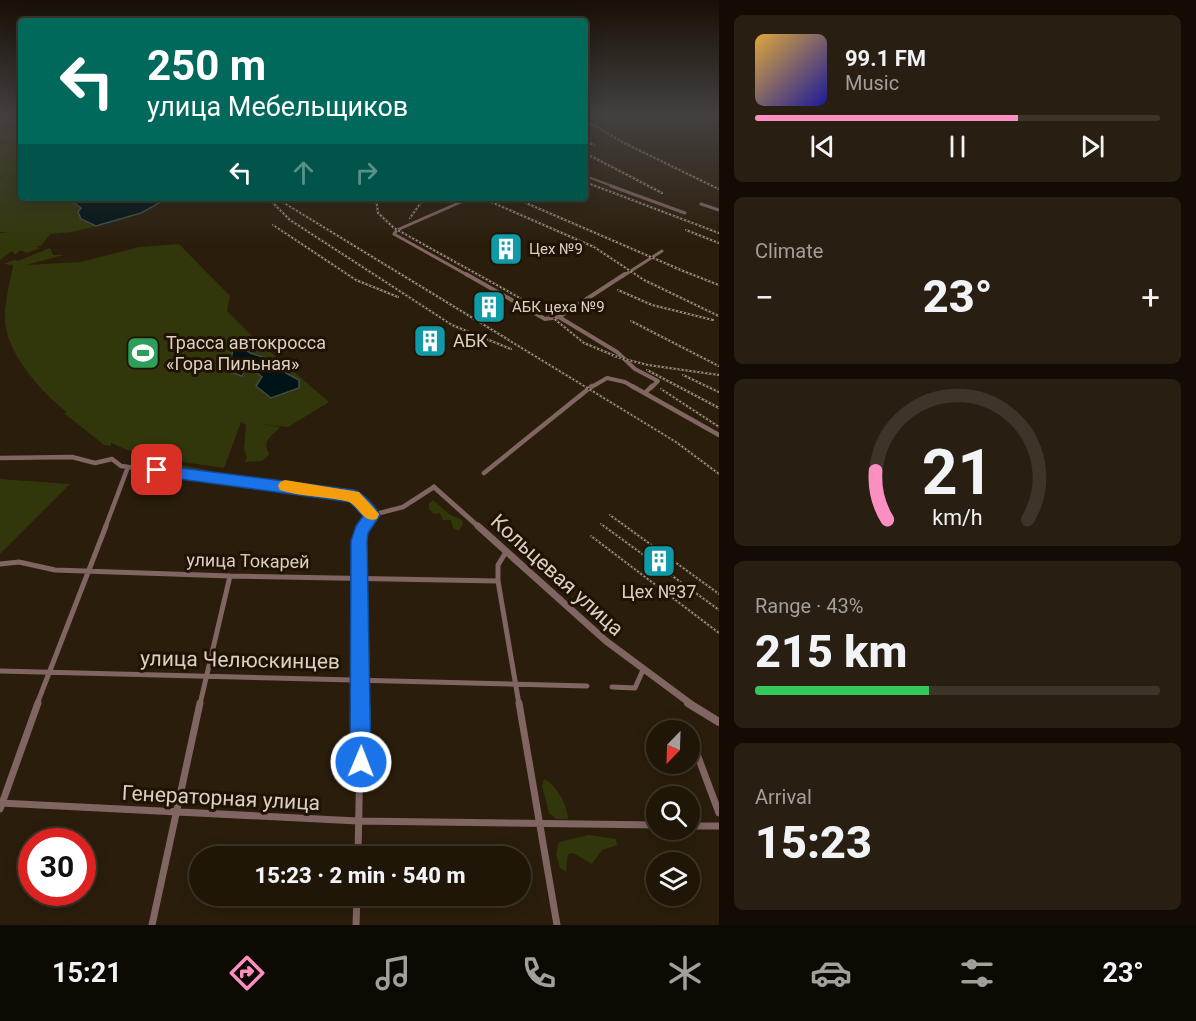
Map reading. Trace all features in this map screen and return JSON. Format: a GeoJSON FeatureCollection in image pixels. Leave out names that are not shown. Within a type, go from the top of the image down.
{"type":"FeatureCollection","features":[{"type":"Feature","properties":{"kind":"street"},"geometry":{"type":"LineString","coordinates":[[588,177],[685,213]]}},
{"type":"Feature","properties":{"kind":"street"},"geometry":{"type":"LineString","coordinates":[[463,201],[397,230],[394,234],[548,320],[559,317],[662,251]]}},
{"type":"Feature","properties":{"kind":"street"},"geometry":{"type":"LineString","coordinates":[[701,204],[719,210]]}},
{"type":"Feature","properties":{"kind":"street"},"geometry":{"type":"LineString","coordinates":[[559,317],[617,352],[635,369],[658,381],[646,392]]}},
{"type":"Feature","properties":{"kind":"street"},"geometry":{"type":"LineString","coordinates":[[484,474],[535,430],[602,379],[619,379],[646,392],[719,435]]}},
{"type":"Feature","properties":{"kind":"street"},"geometry":{"type":"LineString","coordinates":[[0,458],[72,457],[95,463],[112,459],[121,466],[354,496],[372,515],[359,536],[362,742],[357,846]]}},
{"type":"Feature","properties":{"kind":"street"},"geometry":{"type":"LineString","coordinates":[[1,805],[16,756],[50,674],[128,467]]}},
{"type":"Feature","properties":{"kind":"street","name":"Кольцевая улица"},"geometry":{"type":"LineString","coordinates":[[372,515],[403,507],[434,487],[591,629],[643,670],[719,722]]}},
{"type":"Feature","properties":{"kind":"street"},"geometry":{"type":"LineString","coordinates":[[506,552],[498,566],[498,581],[557,925]]}},
{"type":"Feature","properties":{"kind":"street","name":"улица Токарей"},"geometry":{"type":"LineString","coordinates":[[0,564],[11,560],[44,568],[89,571],[498,581]]}},
{"type":"Feature","properties":{"kind":"street"},"geometry":{"type":"LineString","coordinates":[[152,925],[175,811],[230,576]]}},
{"type":"Feature","properties":{"kind":"street"},"geometry":{"type":"LineString","coordinates":[[612,687],[635,688],[643,670]]}},
{"type":"Feature","properties":{"kind":"street","name":"улица Челюскинцев"},"geometry":{"type":"LineString","coordinates":[[0,671],[587,686]]}},
{"type":"Feature","properties":{"kind":"street"},"geometry":{"type":"LineString","coordinates":[[700,762],[719,813]]}},
{"type":"Feature","properties":{"kind":"street","name":"Генераторная улица"},"geometry":{"type":"LineString","coordinates":[[1,805],[358,821],[646,825]]}},
{"type":"Feature","properties":{"kind":"street"},"geometry":{"type":"LineString","coordinates":[[700,826],[719,826]]}},
{"type":"Feature","properties":{"kind":"street"},"geometry":{"type":"LineString","coordinates":[[356,925],[357,906]]}},
{"type":"Feature","properties":{"kind":"green space"},"geometry":{"type":"Polygon","coordinates":[[[0,159],[18,159],[18,201],[73,201],[81,208],[78,212],[83,220],[96,226],[50,234],[41,246],[36,246],[40,248],[27,253],[20,250],[15,255],[12,251],[0,260],[0,233],[8,232],[0,232],[0,178],[5,177],[0,177],[0,159]]]}},
{"type":"Feature","properties":{"kind":"green space","name":"Трасса автокросса «Гора Пильная»"},"geometry":{"type":"Polygon","coordinates":[[[179,244],[230,296],[227,311],[251,335],[329,402],[288,427],[259,424],[280,427],[267,442],[269,454],[262,461],[245,462],[247,457],[244,449],[246,425],[241,422],[224,468],[142,456],[111,443],[111,446],[104,445],[64,413],[67,412],[37,384],[19,359],[7,334],[6,300],[13,265],[3,264],[17,259],[15,261],[18,261],[50,248],[53,255],[64,255],[26,265],[81,262],[139,247],[179,244]]]}},
{"type":"Feature","properties":{"kind":"green space"},"geometry":{"type":"Polygon","coordinates":[[[148,458],[240,477],[187,469],[157,468],[140,463],[148,458]]]}},
{"type":"Feature","properties":{"kind":"green space"},"geometry":{"type":"Polygon","coordinates":[[[0,479],[70,484],[0,554],[0,479]]]}},
{"type":"Feature","properties":{"kind":"green space"},"geometry":{"type":"Polygon","coordinates":[[[433,500],[449,514],[462,520],[463,524],[459,531],[453,528],[451,520],[443,520],[440,513],[434,514],[429,509],[429,504],[433,500]]]}},
{"type":"Feature","properties":{"kind":"green space"},"geometry":{"type":"Polygon","coordinates":[[[544,779],[553,785],[560,796],[568,819],[556,819],[549,813],[542,786],[544,779]]]}},
{"type":"Feature","properties":{"kind":"green space"},"geometry":{"type":"Polygon","coordinates":[[[589,835],[616,839],[617,845],[602,850],[592,864],[573,853],[568,854],[566,872],[560,868],[556,854],[559,842],[589,835]]]}},
{"type":"Feature","properties":{"kind":"shaded area"},"geometry":{"type":"Polygon","coordinates":[[[73,201],[163,201],[141,213],[96,226],[81,219],[78,212],[81,208],[73,201]]]}},
{"type":"Feature","properties":{"kind":"shaded area"},"geometry":{"type":"Polygon","coordinates":[[[238,337],[243,338],[243,348],[250,353],[268,359],[299,380],[299,388],[271,398],[256,386],[262,377],[256,372],[258,366],[256,363],[246,368],[242,376],[231,372],[229,367],[233,350],[237,348],[235,341],[238,337]]]}},
{"type":"Feature","properties":{"kind":"railway"},"geometry":{"type":"LineString","coordinates":[[597,159],[662,193]]}},
{"type":"Feature","properties":{"kind":"railway"},"geometry":{"type":"LineString","coordinates":[[657,159],[719,189]]}},
{"type":"Feature","properties":{"kind":"railway"},"geometry":{"type":"LineString","coordinates":[[588,183],[719,233]]}},
{"type":"Feature","properties":{"kind":"railway"},"geometry":{"type":"LineString","coordinates":[[271,201],[290,220],[452,325],[511,349]]}},
{"type":"Feature","properties":{"kind":"railway"},"geometry":{"type":"LineString","coordinates":[[376,201],[378,213],[394,228],[547,313],[584,343],[619,357]]}},
{"type":"Feature","properties":{"kind":"railway"},"geometry":{"type":"LineString","coordinates":[[410,218],[422,201]]}},
{"type":"Feature","properties":{"kind":"railway"},"geometry":{"type":"LineString","coordinates":[[489,201],[594,247],[644,280],[719,316]]}},
{"type":"Feature","properties":{"kind":"railway"},"geometry":{"type":"LineString","coordinates":[[284,203],[676,442],[719,474]]}},
{"type":"Feature","properties":{"kind":"railway"},"geometry":{"type":"LineString","coordinates":[[526,203],[681,270]]}},
{"type":"Feature","properties":{"kind":"railway"},"geometry":{"type":"LineString","coordinates":[[273,225],[356,280],[398,297]]}},
{"type":"Feature","properties":{"kind":"railway"},"geometry":{"type":"LineString","coordinates":[[686,230],[719,243]]}},
{"type":"Feature","properties":{"kind":"railway"},"geometry":{"type":"LineString","coordinates":[[673,267],[719,285]]}},
{"type":"Feature","properties":{"kind":"railway"},"geometry":{"type":"LineString","coordinates":[[618,290],[652,305],[713,320]]}},
{"type":"Feature","properties":{"kind":"railway"},"geometry":{"type":"LineString","coordinates":[[631,321],[719,366]]}},
{"type":"Feature","properties":{"kind":"railway"},"geometry":{"type":"LineString","coordinates":[[613,356],[619,357]]}},
{"type":"Feature","properties":{"kind":"railway"},"geometry":{"type":"LineString","coordinates":[[619,357],[648,365],[719,375]]}},
{"type":"Feature","properties":{"kind":"railway"},"geometry":{"type":"LineString","coordinates":[[647,370],[719,408]]}},
{"type":"Feature","properties":{"kind":"railway"},"geometry":{"type":"LineString","coordinates":[[683,375],[719,392]]}},
{"type":"Feature","properties":{"kind":"railway"},"geometry":{"type":"LineString","coordinates":[[661,389],[719,427]]}},
{"type":"Feature","properties":{"kind":"railway"},"geometry":{"type":"LineString","coordinates":[[610,515],[719,594]]}},
{"type":"Feature","properties":{"kind":"railway"},"geometry":{"type":"LineString","coordinates":[[601,524],[719,610]]}},
{"type":"Feature","properties":{"kind":"railway"},"geometry":{"type":"LineString","coordinates":[[591,536],[719,633]]}},
{"type":"Feature","properties":{"kind":"slow traffic"},"geometry":{"type":"LineString","coordinates":[[285,486],[354,496],[371,514]]}},
{"type":"Feature","properties":{"kind":"place","name":"Цех №9"},"geometry":{"type":"Point","coordinates":[506,249]}},
{"type":"Feature","properties":{"kind":"place","name":"АБК цеха №9"},"geometry":{"type":"Point","coordinates":[489,307]}},
{"type":"Feature","properties":{"kind":"place","name":"АБК"},"geometry":{"type":"Point","coordinates":[430,341]}},
{"type":"Feature","properties":{"kind":"place","name":"Трасса автокросса «Гора Пильная»"},"geometry":{"type":"Point","coordinates":[143,353]}},
{"type":"Feature","properties":{"kind":"place","name":"Цех №37"},"geometry":{"type":"Point","coordinates":[659,561]}},
{"type":"Feature","properties":{"kind":"route"},"geometry":{"type":"LineString","coordinates":[[157,470],[354,496],[372,515],[359,536],[361,762]]}}]}
